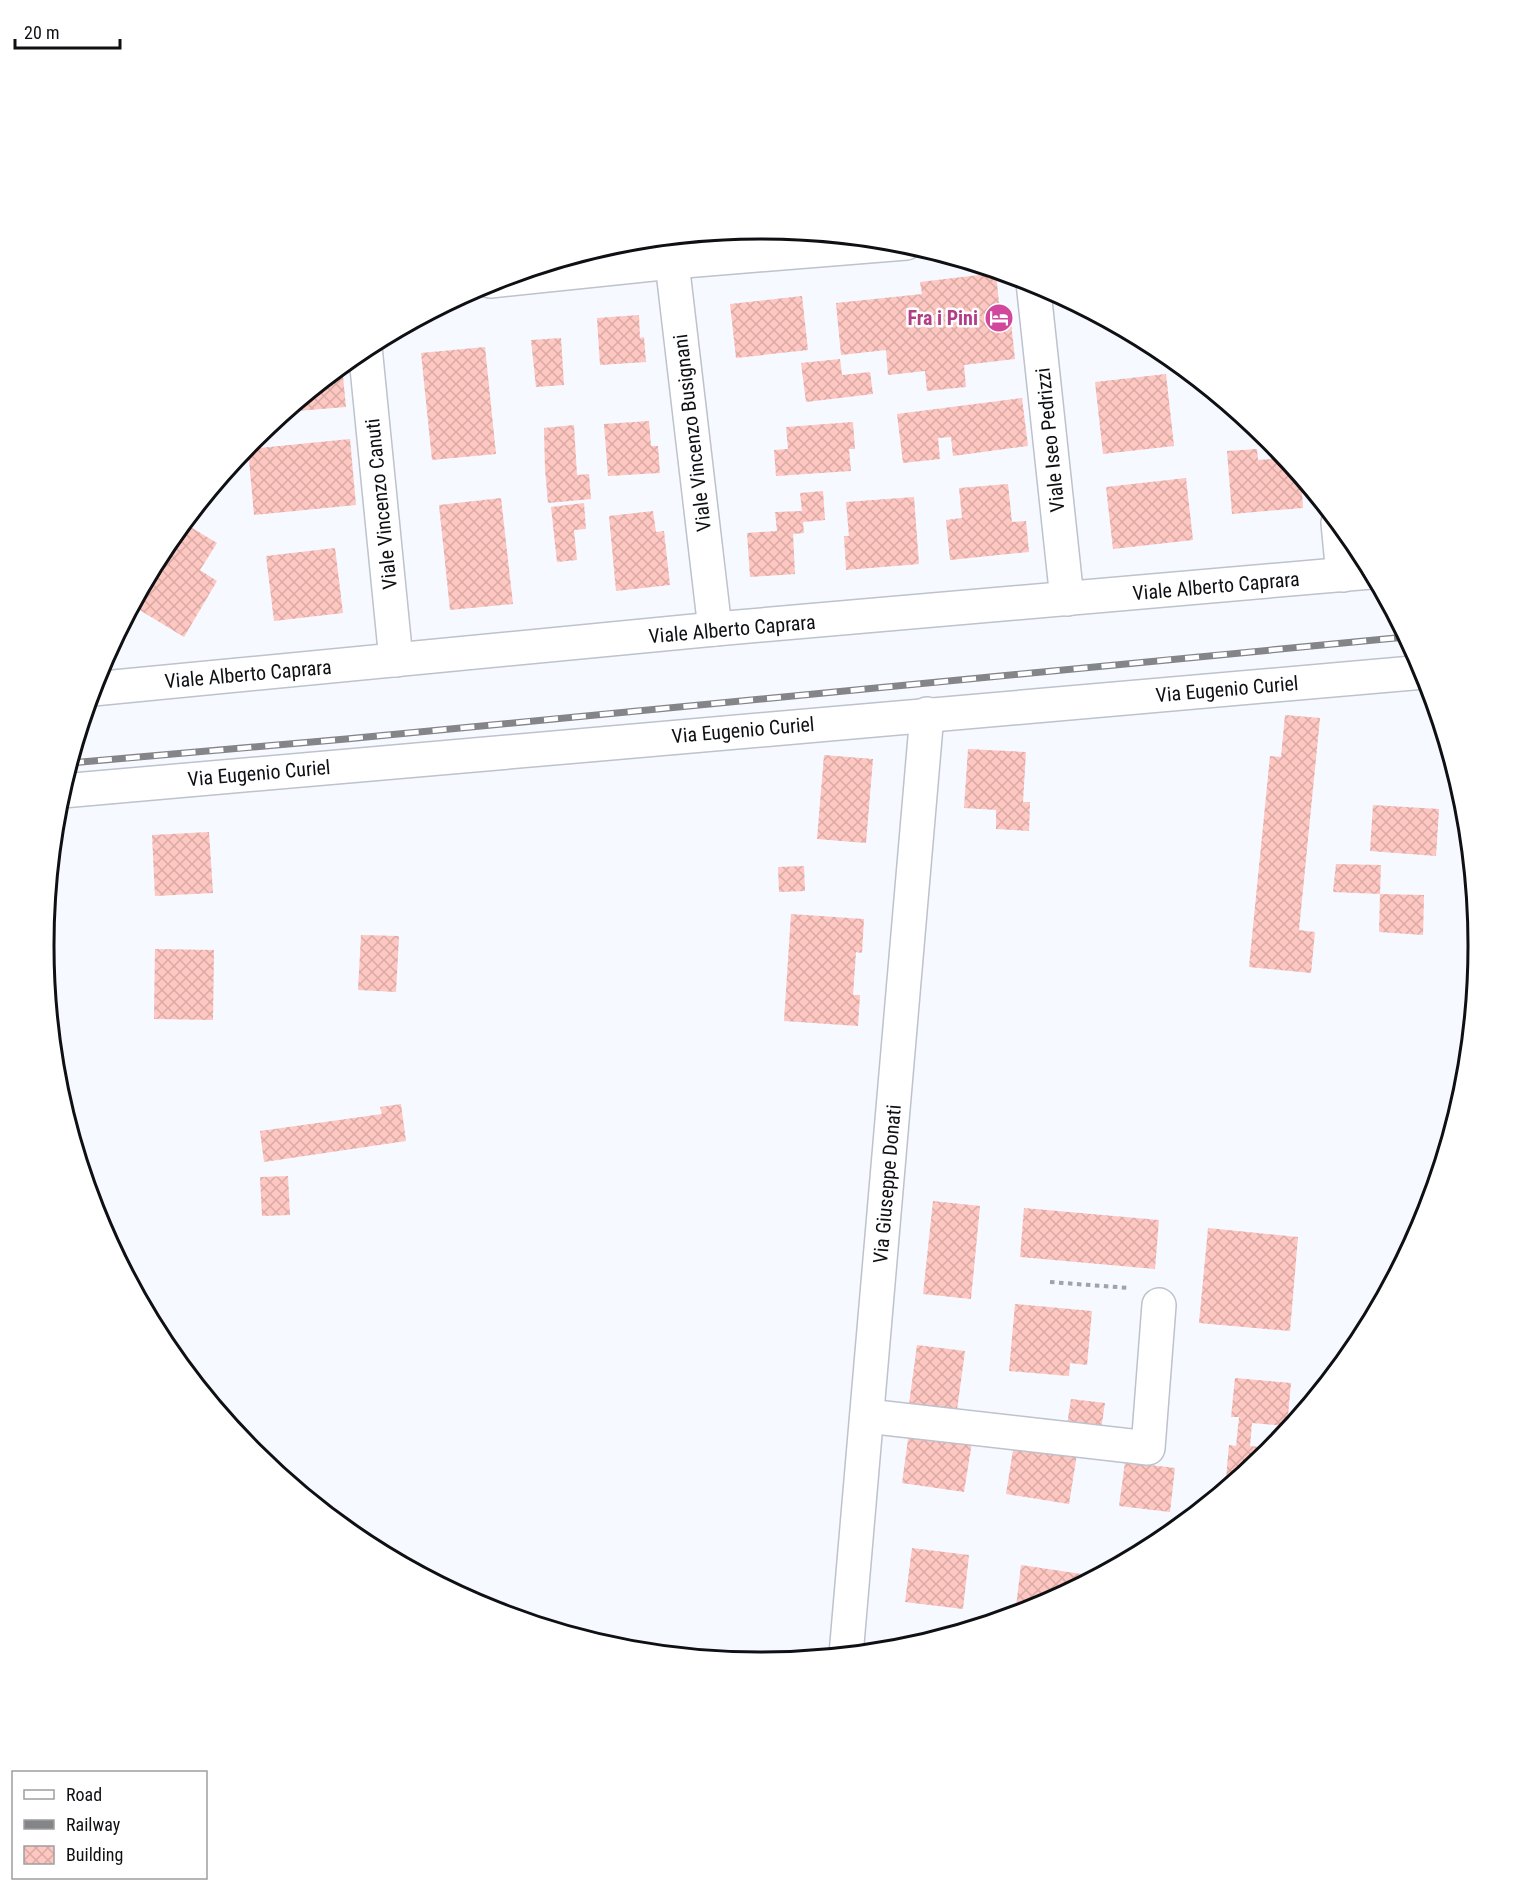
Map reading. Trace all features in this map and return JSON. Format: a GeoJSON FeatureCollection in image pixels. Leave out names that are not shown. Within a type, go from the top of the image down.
{"type":"FeatureCollection","features":[{"type":"Feature","properties":{"kind":"street"},"geometry":{"type":"LineString","coordinates":[[554,270],[671,250],[850,245]]}},
{"type":"Feature","properties":{"kind":"street","name":"Viale Vincenzo Busignani"},"geometry":{"type":"LineString","coordinates":[[671,250],[714,629]]}},
{"type":"Feature","properties":{"kind":"street","name":"Viale Iseo Pedrizzi"},"geometry":{"type":"LineString","coordinates":[[1034,293],[1067,599]]}},
{"type":"Feature","properties":{"kind":"street","name":"Viale Vincenzo Canuti"},"geometry":{"type":"LineString","coordinates":[[366,359],[396,660]]}},
{"type":"Feature","properties":{"kind":"street"},"geometry":{"type":"LineString","coordinates":[[1349,554],[1357,574]]}},
{"type":"Feature","properties":{"kind":"street","name":"Viale Alberto Caprara"},"geometry":{"type":"LineString","coordinates":[[104,686],[714,629],[1357,574]]}},
{"type":"Feature","properties":{"kind":"street","name":"Via Eugenio Curiel"},"geometry":{"type":"LineString","coordinates":[[72,789],[1413,673]]}},
{"type":"Feature","properties":{"kind":"street","name":"Via Giuseppe Donati"},"geometry":{"type":"LineString","coordinates":[[847,1647],[927,714]]}},
{"type":"Feature","properties":{"kind":"street"},"geometry":{"type":"LineString","coordinates":[[867,1416],[1148,1448],[1159,1305]]}},
{"type":"Feature","properties":{"kind":"path"},"geometry":{"type":"LineString","coordinates":[[1050,1282],[1149,1290],[1147,1304],[1159,1305]]}},
{"type":"Feature","properties":{"kind":"building"},"geometry":{"type":"Polygon","coordinates":[[[983,275],[997,279],[1001,323],[1011,322],[1015,359],[964,365],[966,387],[927,391],[925,371],[888,375],[886,350],[841,355],[836,303],[922,294],[920,282],[983,275]]]}},
{"type":"Feature","properties":{"kind":"building"},"geometry":{"type":"Polygon","coordinates":[[[802,296],[808,350],[736,358],[730,304],[802,296]]]}},
{"type":"Feature","properties":{"kind":"building"},"geometry":{"type":"Polygon","coordinates":[[[639,315],[640,338],[644,337],[646,362],[600,365],[597,318],[639,315]]]}},
{"type":"Feature","properties":{"kind":"building"},"geometry":{"type":"Polygon","coordinates":[[[561,338],[564,385],[536,387],[531,340],[561,338]]]}},
{"type":"Feature","properties":{"kind":"building"},"geometry":{"type":"Polygon","coordinates":[[[485,347],[496,454],[432,460],[421,353],[485,347]]]}},
{"type":"Feature","properties":{"kind":"building"},"geometry":{"type":"Polygon","coordinates":[[[840,359],[842,375],[870,372],[873,394],[806,402],[801,363],[840,359]]]}},
{"type":"Feature","properties":{"kind":"building"},"geometry":{"type":"Polygon","coordinates":[[[1166,374],[1174,446],[1103,454],[1095,382],[1166,374]]]}},
{"type":"Feature","properties":{"kind":"building"},"geometry":{"type":"Polygon","coordinates":[[[343,376],[346,407],[299,411],[343,376]]]}},
{"type":"Feature","properties":{"kind":"building"},"geometry":{"type":"Polygon","coordinates":[[[1022,398],[1028,446],[953,456],[951,437],[938,438],[940,459],[903,463],[897,414],[1022,398]]]}},
{"type":"Feature","properties":{"kind":"building"},"geometry":{"type":"Polygon","coordinates":[[[649,421],[651,446],[658,446],[660,473],[608,476],[604,424],[649,421]]]}},
{"type":"Feature","properties":{"kind":"building"},"geometry":{"type":"Polygon","coordinates":[[[853,422],[855,449],[849,449],[851,471],[776,476],[774,450],[788,449],[786,427],[853,422]]]}},
{"type":"Feature","properties":{"kind":"building"},"geometry":{"type":"Polygon","coordinates":[[[574,425],[577,475],[589,474],[591,499],[548,503],[544,428],[574,425]]]}},
{"type":"Feature","properties":{"kind":"building"},"geometry":{"type":"Polygon","coordinates":[[[350,439],[356,505],[254,515],[249,459],[259,448],[350,439]]]}},
{"type":"Feature","properties":{"kind":"building"},"geometry":{"type":"Polygon","coordinates":[[[1257,449],[1258,460],[1273,459],[1302,490],[1303,508],[1232,514],[1227,451],[1257,449]]]}},
{"type":"Feature","properties":{"kind":"building"},"geometry":{"type":"Polygon","coordinates":[[[1186,478],[1193,540],[1113,549],[1106,487],[1186,478]]]}},
{"type":"Feature","properties":{"kind":"building"},"geometry":{"type":"Polygon","coordinates":[[[1008,484],[1012,522],[1026,521],[1029,552],[950,560],[946,520],[962,518],[959,488],[1008,484]]]}},
{"type":"Feature","properties":{"kind":"building"},"geometry":{"type":"Polygon","coordinates":[[[823,491],[825,520],[803,522],[804,533],[793,534],[795,574],[750,577],[747,533],[777,531],[775,512],[802,511],[800,493],[823,491]]]}},
{"type":"Feature","properties":{"kind":"building"},"geometry":{"type":"Polygon","coordinates":[[[914,497],[919,564],[846,570],[844,536],[849,536],[846,502],[914,497]]]}},
{"type":"Feature","properties":{"kind":"building"},"geometry":{"type":"Polygon","coordinates":[[[501,498],[513,604],[450,610],[439,505],[501,498]]]}},
{"type":"Feature","properties":{"kind":"building"},"geometry":{"type":"Polygon","coordinates":[[[584,503],[586,529],[574,530],[577,560],[557,562],[551,507],[584,503]]]}},
{"type":"Feature","properties":{"kind":"building"},"geometry":{"type":"Polygon","coordinates":[[[653,511],[656,532],[664,531],[670,585],[616,591],[609,516],[653,511]]]}},
{"type":"Feature","properties":{"kind":"building"},"geometry":{"type":"Polygon","coordinates":[[[191,527],[217,543],[200,570],[217,581],[184,637],[139,610],[191,527]]]}},
{"type":"Feature","properties":{"kind":"building"},"geometry":{"type":"Polygon","coordinates":[[[335,548],[343,613],[274,621],[266,556],[335,548]]]}},
{"type":"Feature","properties":{"kind":"building"},"geometry":{"type":"Polygon","coordinates":[[[1285,715],[1320,718],[1299,930],[1315,932],[1311,973],[1249,967],[1270,756],[1281,757],[1285,715]]]}},
{"type":"Feature","properties":{"kind":"building"},"geometry":{"type":"Polygon","coordinates":[[[968,749],[1026,752],[1023,802],[1030,802],[1029,831],[996,829],[996,810],[964,808],[968,749]]]}},
{"type":"Feature","properties":{"kind":"building"},"geometry":{"type":"Polygon","coordinates":[[[824,755],[873,759],[866,843],[817,839],[824,755]]]}},
{"type":"Feature","properties":{"kind":"building"},"geometry":{"type":"Polygon","coordinates":[[[1373,805],[1439,809],[1436,856],[1370,851],[1373,805]]]}},
{"type":"Feature","properties":{"kind":"building"},"geometry":{"type":"Polygon","coordinates":[[[209,832],[213,893],[155,896],[152,835],[209,832]]]}},
{"type":"Feature","properties":{"kind":"building"},"geometry":{"type":"Polygon","coordinates":[[[1336,864],[1381,865],[1380,894],[1333,892],[1336,864]]]}},
{"type":"Feature","properties":{"kind":"building"},"geometry":{"type":"Polygon","coordinates":[[[804,866],[805,891],[779,892],[778,867],[804,866]]]}},
{"type":"Feature","properties":{"kind":"building"},"geometry":{"type":"Polygon","coordinates":[[[1380,894],[1424,895],[1423,935],[1379,932],[1380,894]]]}},
{"type":"Feature","properties":{"kind":"building"},"geometry":{"type":"Polygon","coordinates":[[[791,914],[864,919],[862,953],[856,952],[853,995],[860,995],[858,1026],[784,1021],[791,914]]]}},
{"type":"Feature","properties":{"kind":"building"},"geometry":{"type":"Polygon","coordinates":[[[361,935],[399,936],[396,992],[358,990],[361,935]]]}},
{"type":"Feature","properties":{"kind":"building"},"geometry":{"type":"Polygon","coordinates":[[[155,949],[214,950],[213,1020],[154,1019],[155,949]]]}},
{"type":"Feature","properties":{"kind":"building"},"geometry":{"type":"Polygon","coordinates":[[[401,1104],[406,1141],[264,1162],[260,1131],[382,1114],[380,1107],[401,1104]]]}},
{"type":"Feature","properties":{"kind":"building"},"geometry":{"type":"Polygon","coordinates":[[[288,1176],[290,1215],[262,1216],[260,1177],[288,1176]]]}},
{"type":"Feature","properties":{"kind":"building"},"geometry":{"type":"Polygon","coordinates":[[[933,1201],[980,1206],[971,1299],[923,1294],[933,1201]]]}},
{"type":"Feature","properties":{"kind":"building"},"geometry":{"type":"Polygon","coordinates":[[[1024,1208],[1159,1220],[1155,1269],[1020,1257],[1024,1208]]]}},
{"type":"Feature","properties":{"kind":"building"},"geometry":{"type":"Polygon","coordinates":[[[1208,1228],[1298,1237],[1290,1331],[1199,1323],[1208,1228]]]}},
{"type":"Feature","properties":{"kind":"building"},"geometry":{"type":"Polygon","coordinates":[[[1015,1304],[1092,1311],[1087,1365],[1070,1363],[1069,1376],[1009,1371],[1015,1304]]]}},
{"type":"Feature","properties":{"kind":"building"},"geometry":{"type":"Polygon","coordinates":[[[917,1345],[965,1351],[957,1410],[909,1404],[917,1345]]]}},
{"type":"Feature","properties":{"kind":"building"},"geometry":{"type":"Polygon","coordinates":[[[1235,1378],[1291,1383],[1288,1417],[1280,1425],[1252,1423],[1250,1446],[1259,1447],[1226,1478],[1229,1445],[1236,1446],[1239,1417],[1231,1417],[1235,1378]]]}},
{"type":"Feature","properties":{"kind":"building"},"geometry":{"type":"Polygon","coordinates":[[[1071,1399],[1105,1403],[1100,1436],[1066,1431],[1071,1399]]]}},
{"type":"Feature","properties":{"kind":"building"},"geometry":{"type":"Polygon","coordinates":[[[909,1432],[972,1442],[964,1492],[902,1483],[909,1432]]]}},
{"type":"Feature","properties":{"kind":"building"},"geometry":{"type":"Polygon","coordinates":[[[1014,1444],[1077,1454],[1069,1504],[1006,1494],[1014,1444]]]}},
{"type":"Feature","properties":{"kind":"building"},"geometry":{"type":"Polygon","coordinates":[[[1125,1462],[1175,1468],[1170,1512],[1119,1506],[1125,1462]]]}},
{"type":"Feature","properties":{"kind":"building"},"geometry":{"type":"Polygon","coordinates":[[[912,1548],[969,1555],[963,1609],[905,1602],[912,1548]]]}},
{"type":"Feature","properties":{"kind":"building"},"geometry":{"type":"Polygon","coordinates":[[[1021,1565],[1084,1574],[1032,1599],[1016,1605],[1021,1565]]]}},
{"type":"Feature","properties":{"kind":"railway"},"geometry":{"type":"LineString","coordinates":[[78,762],[346,739],[1397,638]]}},
{"type":"Feature","properties":{"kind":"place","name":"Fra i Pini"},"geometry":{"type":"Point","coordinates":[999,318]}}]}
